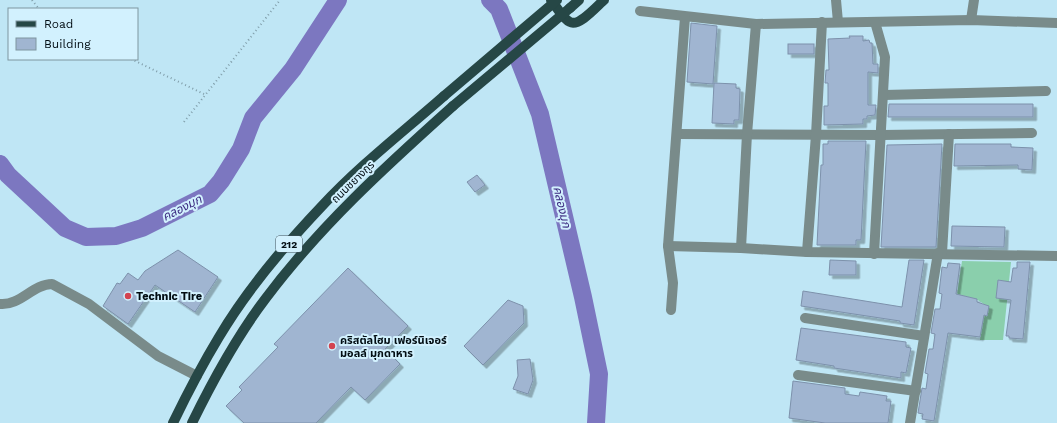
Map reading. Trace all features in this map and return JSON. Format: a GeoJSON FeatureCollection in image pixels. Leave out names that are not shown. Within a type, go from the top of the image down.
{"type":"FeatureCollection","features":[{"type":"Feature","properties":{"kind":"main road"},"geometry":{"type":"LineString","coordinates":[[552,0],[569,22],[574,24],[581,21],[604,0]]}},
{"type":"Feature","properties":{"kind":"main road","name":"ถนนชยางกูร"},"geometry":{"type":"LineString","coordinates":[[173,423],[197,376],[227,324],[252,289],[323,205],[368,162],[557,0]]}},
{"type":"Feature","properties":{"kind":"main road","name":"ถนนชยางกูร"},"geometry":{"type":"LineString","coordinates":[[192,423],[206,394],[235,345],[266,298],[310,243],[379,173],[453,106],[579,0]]}},
{"type":"Feature","properties":{"kind":"street"},"geometry":{"type":"LineString","coordinates":[[836,0],[838,22]]}},
{"type":"Feature","properties":{"kind":"street"},"geometry":{"type":"LineString","coordinates":[[971,20],[974,0]]}},
{"type":"Feature","properties":{"kind":"street"},"geometry":{"type":"LineString","coordinates":[[640,11],[756,24],[971,20],[1057,23]]}},
{"type":"Feature","properties":{"kind":"street"},"geometry":{"type":"LineString","coordinates":[[671,310],[673,283],[668,246],[684,17]]}},
{"type":"Feature","properties":{"kind":"street"},"geometry":{"type":"LineString","coordinates":[[807,252],[816,136],[822,22]]}},
{"type":"Feature","properties":{"kind":"street"},"geometry":{"type":"LineString","coordinates":[[874,254],[882,135],[885,57],[875,22]]}},
{"type":"Feature","properties":{"kind":"street"},"geometry":{"type":"LineString","coordinates":[[741,248],[747,134],[756,24]]}},
{"type":"Feature","properties":{"kind":"street"},"geometry":{"type":"LineString","coordinates":[[884,95],[1046,91]]}},
{"type":"Feature","properties":{"kind":"street"},"geometry":{"type":"LineString","coordinates":[[677,134],[816,136],[1032,133]]}},
{"type":"Feature","properties":{"kind":"street"},"geometry":{"type":"LineString","coordinates":[[910,423],[924,336],[940,253],[949,134]]}},
{"type":"Feature","properties":{"kind":"street"},"geometry":{"type":"LineString","coordinates":[[668,246],[874,254],[940,253],[1057,256]]}},
{"type":"Feature","properties":{"kind":"street"},"geometry":{"type":"LineString","coordinates":[[0,304],[15,301],[46,285],[52,284],[89,304],[158,356],[197,376]]}},
{"type":"Feature","properties":{"kind":"street"},"geometry":{"type":"LineString","coordinates":[[805,318],[924,336]]}},
{"type":"Feature","properties":{"kind":"street"},"geometry":{"type":"LineString","coordinates":[[798,375],[916,391]]}},
{"type":"Feature","properties":{"kind":"path"},"geometry":{"type":"LineString","coordinates":[[32,0],[38,8]]}},
{"type":"Feature","properties":{"kind":"path"},"geometry":{"type":"LineString","coordinates":[[184,122],[204,94],[280,0]]}},
{"type":"Feature","properties":{"kind":"path"},"geometry":{"type":"LineString","coordinates":[[133,60],[204,94]]}},
{"type":"Feature","properties":{"kind":"green space"},"geometry":{"type":"Polygon","coordinates":[[[962,261],[1011,262],[1003,340],[980,340],[983,315],[987,316],[988,309],[978,300],[957,295],[962,261]]]}},
{"type":"Feature","properties":{"kind":"building"},"geometry":{"type":"Polygon","coordinates":[[[691,23],[717,26],[713,84],[687,82],[691,23]]]}},
{"type":"Feature","properties":{"kind":"building"},"geometry":{"type":"Polygon","coordinates":[[[849,36],[863,36],[863,41],[869,40],[870,43],[872,43],[873,64],[878,64],[878,73],[868,72],[868,105],[876,105],[875,115],[867,116],[867,119],[863,119],[863,124],[824,125],[824,106],[828,106],[828,83],[825,83],[826,70],[829,70],[828,39],[850,38],[849,36]]]}},
{"type":"Feature","properties":{"kind":"building"},"geometry":{"type":"Polygon","coordinates":[[[788,44],[814,44],[814,54],[788,54],[788,44]]]}},
{"type":"Feature","properties":{"kind":"building"},"geometry":{"type":"Polygon","coordinates":[[[714,83],[736,84],[736,88],[740,89],[739,120],[734,120],[734,124],[712,123],[714,83]]]}},
{"type":"Feature","properties":{"kind":"building"},"geometry":{"type":"Polygon","coordinates":[[[889,104],[1033,104],[1033,117],[888,117],[889,104]]]}},
{"type":"Feature","properties":{"kind":"building"},"geometry":{"type":"Polygon","coordinates":[[[828,141],[866,141],[861,240],[856,240],[856,245],[817,245],[821,165],[823,165],[823,144],[828,144],[828,141]]]}},
{"type":"Feature","properties":{"kind":"building"},"geometry":{"type":"Polygon","coordinates":[[[942,144],[936,247],[881,247],[887,145],[942,144]]]}},
{"type":"Feature","properties":{"kind":"building"},"geometry":{"type":"Polygon","coordinates":[[[955,144],[1011,144],[1011,147],[1033,148],[1032,170],[1018,169],[1018,165],[954,166],[955,144]]]}},
{"type":"Feature","properties":{"kind":"building"},"geometry":{"type":"Polygon","coordinates":[[[477,175],[485,185],[475,192],[467,182],[477,175]]]}},
{"type":"Feature","properties":{"kind":"building"},"geometry":{"type":"Polygon","coordinates":[[[952,226],[1005,227],[1004,247],[951,246],[952,226]]]}},
{"type":"Feature","properties":{"kind":"building","name":"Technic Tire"},"geometry":{"type":"Polygon","coordinates":[[[178,250],[218,277],[195,312],[155,285],[128,324],[103,306],[117,283],[120,284],[128,273],[138,280],[145,271],[178,250]]]}},
{"type":"Feature","properties":{"kind":"building"},"geometry":{"type":"Polygon","coordinates":[[[830,260],[856,261],[856,275],[829,275],[830,260]]]}},
{"type":"Feature","properties":{"kind":"building"},"geometry":{"type":"Polygon","coordinates":[[[909,260],[924,260],[914,325],[900,323],[900,321],[801,306],[803,291],[902,307],[909,260]]]}},
{"type":"Feature","properties":{"kind":"building"},"geometry":{"type":"Polygon","coordinates":[[[1017,262],[1030,262],[1023,339],[1009,338],[1009,336],[1006,336],[1011,300],[996,298],[998,280],[1011,282],[1013,268],[1017,268],[1017,262]]]}},
{"type":"Feature","properties":{"kind":"building"},"geometry":{"type":"Polygon","coordinates":[[[948,263],[960,264],[956,294],[977,299],[977,302],[989,306],[987,316],[984,315],[980,337],[948,333],[934,421],[922,419],[923,414],[918,413],[922,388],[926,389],[928,374],[925,373],[929,349],[933,349],[935,334],[931,333],[935,309],[940,309],[942,294],[939,293],[942,267],[947,268],[948,263]]]}},
{"type":"Feature","properties":{"kind":"building","name":"คริสตัลโฮม เฟอร์นิเจอร์ มอลล์ มุกดาหาร"},"geometry":{"type":"Polygon","coordinates":[[[348,268],[408,326],[385,349],[400,364],[365,400],[351,387],[316,423],[244,423],[226,406],[242,390],[239,387],[278,347],[274,344],[348,268]]]}},
{"type":"Feature","properties":{"kind":"building"},"geometry":{"type":"Polygon","coordinates":[[[508,300],[523,306],[524,323],[483,365],[464,346],[508,300]]]}},
{"type":"Feature","properties":{"kind":"building"},"geometry":{"type":"Polygon","coordinates":[[[801,328],[906,342],[906,347],[911,348],[906,373],[901,372],[901,378],[834,368],[834,366],[796,360],[801,328]]]}},
{"type":"Feature","properties":{"kind":"building"},"geometry":{"type":"Polygon","coordinates":[[[530,359],[533,380],[528,394],[513,389],[518,376],[517,360],[530,359]]]}},
{"type":"Feature","properties":{"kind":"building"},"geometry":{"type":"Polygon","coordinates":[[[793,381],[845,388],[845,394],[859,396],[860,392],[887,396],[886,401],[891,401],[888,423],[825,423],[789,418],[793,381]]]}},
{"type":"Feature","properties":{"kind":"waterway","name":"คลองมุก"},"geometry":{"type":"LineString","coordinates":[[0,164],[8,175],[65,228],[86,237],[116,236],[142,228],[210,194],[221,181],[241,149],[253,118],[293,69],[338,0]]}},
{"type":"Feature","properties":{"kind":"waterway","name":"คลองมุก"},"geometry":{"type":"LineString","coordinates":[[490,0],[499,9],[540,114],[583,297],[599,374],[596,423]]}},
{"type":"Feature","properties":{"kind":"place","name":"Technic Tire"},"geometry":{"type":"Point","coordinates":[128,296]}},
{"type":"Feature","properties":{"kind":"place","name":"คริสตัลโฮม เฟอร์นิเจอร์ มอลล์ มุกดาหาร"},"geometry":{"type":"Point","coordinates":[332,346]}}]}
